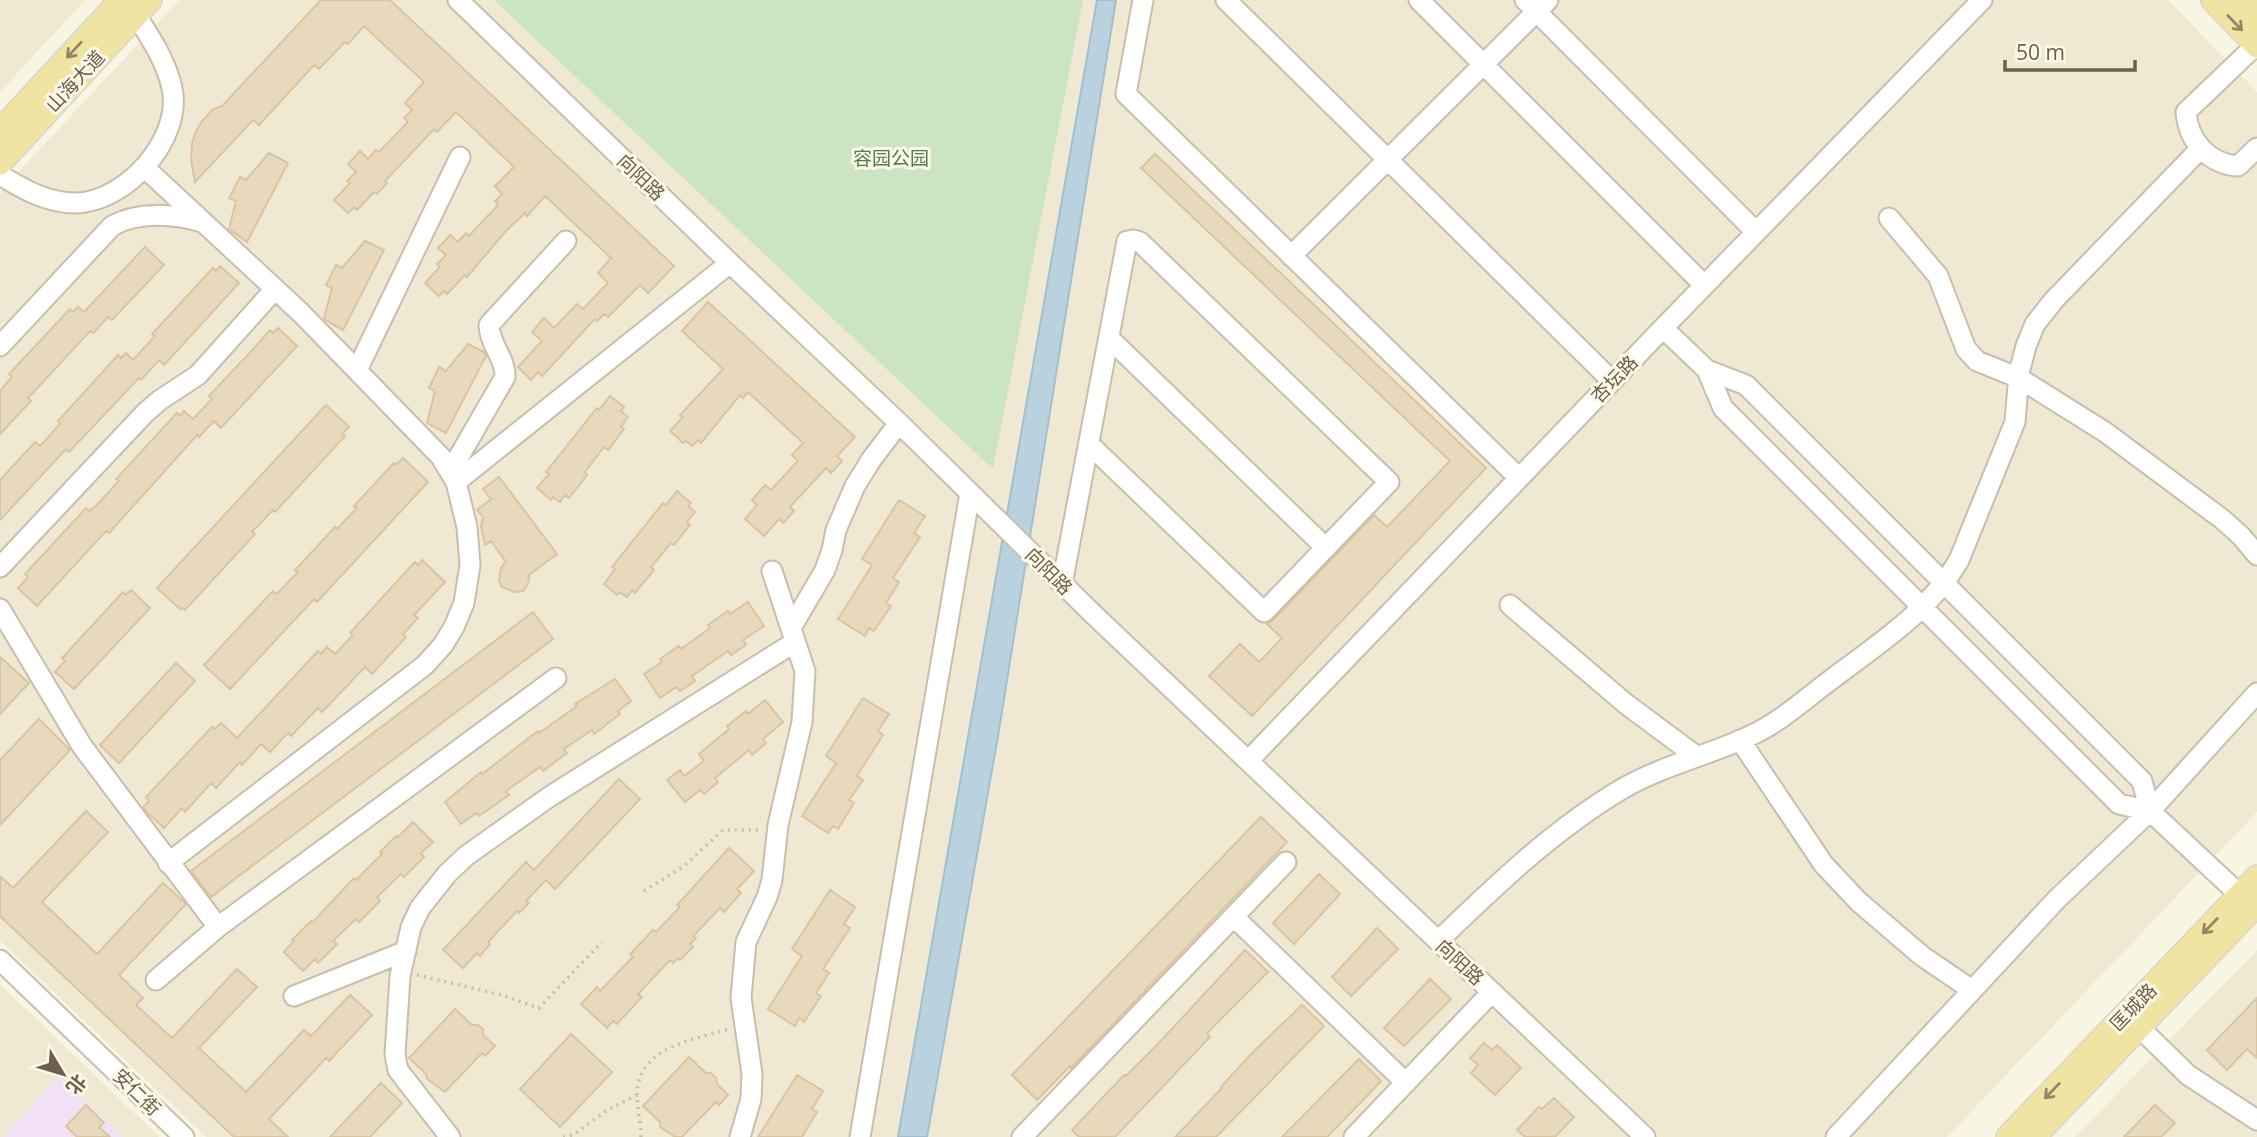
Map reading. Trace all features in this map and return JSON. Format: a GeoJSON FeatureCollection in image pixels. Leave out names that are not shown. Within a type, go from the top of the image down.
{"type":"FeatureCollection","features":[{"type":"Feature","properties":{"kind":"main road"},"geometry":{"type":"LineString","coordinates":[[2213,0],[2257,46]]}},
{"type":"Feature","properties":{"kind":"main road"},"geometry":{"type":"LineString","coordinates":[[2240,0],[2257,17]]}},
{"type":"Feature","properties":{"kind":"main road","name":"山海大道"},"geometry":{"type":"LineString","coordinates":[[0,131],[136,5]]}},
{"type":"Feature","properties":{"kind":"main road","name":"山海大道"},"geometry":{"type":"LineString","coordinates":[[0,163],[136,5]]}},
{"type":"Feature","properties":{"kind":"main road","name":"匡城路"},"geometry":{"type":"LineString","coordinates":[[2034,1137],[2139,1027],[2248,900],[2257,877]]}},
{"type":"Feature","properties":{"kind":"main road","name":"匡城路"},"geometry":{"type":"LineString","coordinates":[[2008,1137],[2248,900]]}},
{"type":"Feature","properties":{"kind":"street","name":"向阳路"},"geometry":{"type":"LineString","coordinates":[[458,0],[899,423],[1062,584],[1645,1137]]}},
{"type":"Feature","properties":{"kind":"street"},"geometry":{"type":"LineString","coordinates":[[1143,0],[1126,94],[1519,478]]}},
{"type":"Feature","properties":{"kind":"street"},"geometry":{"type":"LineString","coordinates":[[1226,0],[1612,381]]}},
{"type":"Feature","properties":{"kind":"street"},"geometry":{"type":"LineString","coordinates":[[1419,0],[1704,285]]}},
{"type":"Feature","properties":{"kind":"street","name":"杏坛路"},"geometry":{"type":"LineString","coordinates":[[1248,761],[1704,285],[1983,0]]}},
{"type":"Feature","properties":{"kind":"street"},"geometry":{"type":"LineString","coordinates":[[1291,256],[1483,64],[1536,4],[1756,232]]}},
{"type":"Feature","properties":{"kind":"street"},"geometry":{"type":"LineString","coordinates":[[0,175],[26,191],[52,200],[77,203],[100,197],[129,181],[145,168],[166,135],[172,114],[172,88],[136,5]]}},
{"type":"Feature","properties":{"kind":"street"},"geometry":{"type":"LineString","coordinates":[[2257,46],[2186,112],[2187,127],[2201,148],[2223,165],[2238,166],[2257,148]]}},
{"type":"Feature","properties":{"kind":"street"},"geometry":{"type":"LineString","coordinates":[[1438,941],[1493,888],[1590,809],[1626,787],[1768,727],[1923,608],[1945,584],[1959,560],[2015,422],[2019,378],[2026,346],[2035,324],[2201,148]]}},
{"type":"Feature","properties":{"kind":"street"},"geometry":{"type":"LineString","coordinates":[[357,370],[460,158]]}},
{"type":"Feature","properties":{"kind":"street"},"geometry":{"type":"LineString","coordinates":[[145,168],[275,289],[441,457],[453,477],[467,527],[470,565],[464,603],[454,627],[443,645],[425,665],[168,863]]}},
{"type":"Feature","properties":{"kind":"street"},"geometry":{"type":"LineString","coordinates":[[0,346],[112,226],[122,220],[139,217],[182,216],[203,222]]}},
{"type":"Feature","properties":{"kind":"street"},"geometry":{"type":"LineString","coordinates":[[1889,218],[1938,276],[1966,349],[1977,360],[2019,378],[2105,432],[2200,501],[2241,536],[2257,555]]}},
{"type":"Feature","properties":{"kind":"street"},"geometry":{"type":"LineString","coordinates":[[1062,584],[1127,242],[1133,240],[1140,242],[1389,482],[1264,612],[1089,444]]}},
{"type":"Feature","properties":{"kind":"street"},"geometry":{"type":"LineString","coordinates":[[453,477],[505,377],[506,367],[489,335],[489,325],[566,241]]}},
{"type":"Feature","properties":{"kind":"street"},"geometry":{"type":"LineString","coordinates":[[453,477],[730,263]]}},
{"type":"Feature","properties":{"kind":"street"},"geometry":{"type":"LineString","coordinates":[[0,567],[145,413],[198,375],[275,289]]}},
{"type":"Feature","properties":{"kind":"street"},"geometry":{"type":"LineString","coordinates":[[1663,328],[1707,370],[1746,386],[2142,781],[2150,811]]}},
{"type":"Feature","properties":{"kind":"street"},"geometry":{"type":"LineString","coordinates":[[1109,338],[1326,548]]}},
{"type":"Feature","properties":{"kind":"street"},"geometry":{"type":"LineString","coordinates":[[1707,370],[1723,408],[2119,804],[2150,811],[2248,900]]}},
{"type":"Feature","properties":{"kind":"street"},"geometry":{"type":"LineString","coordinates":[[450,1137],[398,1070],[395,1055],[401,972],[411,927],[421,908],[447,874],[466,856],[549,797],[793,635],[825,570],[836,530],[855,486],[899,423]]}},
{"type":"Feature","properties":{"kind":"street"},"geometry":{"type":"LineString","coordinates":[[860,1137],[970,493]]}},
{"type":"Feature","properties":{"kind":"street"},"geometry":{"type":"LineString","coordinates":[[740,1137],[751,1099],[752,1074],[741,998],[746,942],[772,880],[777,832],[802,722],[805,671],[772,571]]}},
{"type":"Feature","properties":{"kind":"street"},"geometry":{"type":"LineString","coordinates":[[1510,605],[1626,704],[1696,756]]}},
{"type":"Feature","properties":{"kind":"street"},"geometry":{"type":"LineString","coordinates":[[0,609],[82,746],[218,927]]}},
{"type":"Feature","properties":{"kind":"street"},"geometry":{"type":"LineString","coordinates":[[156,980],[218,927],[556,678]]}},
{"type":"Feature","properties":{"kind":"street"},"geometry":{"type":"LineString","coordinates":[[1836,1137],[2057,899],[2150,811],[2257,693]]}},
{"type":"Feature","properties":{"kind":"street"},"geometry":{"type":"LineString","coordinates":[[1740,740],[1824,865],[1859,902],[1922,956],[1972,990]]}},
{"type":"Feature","properties":{"kind":"street"},"geometry":{"type":"LineString","coordinates":[[1022,1137],[1286,862]]}},
{"type":"Feature","properties":{"kind":"street"},"geometry":{"type":"LineString","coordinates":[[1234,917],[1406,1083]]}},
{"type":"Feature","properties":{"kind":"street"},"geometry":{"type":"LineString","coordinates":[[294,996],[406,951]]}},
{"type":"Feature","properties":{"kind":"street","name":"安仁街"},"geometry":{"type":"LineString","coordinates":[[0,960],[184,1137]]}},
{"type":"Feature","properties":{"kind":"street"},"geometry":{"type":"LineString","coordinates":[[1354,1137],[1492,992]]}},
{"type":"Feature","properties":{"kind":"street"},"geometry":{"type":"LineString","coordinates":[[2139,1027],[2188,1075],[2257,1120]]}},
{"type":"Feature","properties":{"kind":"street"},"geometry":{"type":"LineString","coordinates":[[2250,1137],[2257,1130]]}},
{"type":"Feature","properties":{"kind":"path"},"geometry":{"type":"LineString","coordinates":[[644,891],[684,866],[723,830],[746,828],[777,832]]}},
{"type":"Feature","properties":{"kind":"path"},"geometry":{"type":"LineString","coordinates":[[401,972],[502,995],[538,1008],[602,942]]}},
{"type":"Feature","properties":{"kind":"path"},"geometry":{"type":"LineString","coordinates":[[641,1137],[637,1095],[642,1071],[656,1055],[672,1046],[744,1025]]}},
{"type":"Feature","properties":{"kind":"path"},"geometry":{"type":"LineString","coordinates":[[563,1137],[573,1135],[606,1111],[637,1095]]}},
{"type":"Feature","properties":{"kind":"shaded area"},"geometry":{"type":"Polygon","coordinates":[[[0,0],[85,0],[0,92],[0,0]]]}},
{"type":"Feature","properties":{"kind":"shaded area"},"geometry":{"type":"Polygon","coordinates":[[[179,0],[2168,0],[2257,92],[2257,812],[1947,1137],[206,1137],[0,941],[0,192],[179,0]]]}},
{"type":"Feature","properties":{"kind":"shaded area"},"geometry":{"type":"Polygon","coordinates":[[[2257,950],[2257,1137],[2075,1137],[2257,950]]]}},
{"type":"Feature","properties":{"kind":"shaded area"},"geometry":{"type":"Polygon","coordinates":[[[0,984],[159,1137],[0,1137],[0,984]]]}},
{"type":"Feature","properties":{"kind":"shaded area"},"geometry":{"type":"Polygon","coordinates":[[[59,1077],[123,1137],[3,1137],[59,1077]]]}},
{"type":"Feature","properties":{"kind":"green space","name":"容园公园"},"geometry":{"type":"Polygon","coordinates":[[[494,0],[1083,0],[993,469],[494,0]]]}},
{"type":"Feature","properties":{"kind":"water"},"geometry":{"type":"Polygon","coordinates":[[[1097,0],[1116,0],[998,736],[927,1137],[898,1137],[1097,0]]]}},
{"type":"Feature","properties":{"kind":"building"},"geometry":{"type":"Polygon","coordinates":[[[321,0],[390,0],[674,266],[648,293],[640,285],[608,317],[604,314],[597,321],[595,319],[542,376],[538,372],[531,380],[518,367],[542,341],[532,332],[544,318],[554,328],[577,304],[583,309],[608,283],[598,273],[611,258],[545,196],[527,216],[525,213],[506,231],[467,277],[465,275],[447,294],[444,291],[439,296],[425,283],[440,267],[437,264],[446,255],[438,248],[450,235],[458,242],[466,233],[469,236],[498,205],[495,201],[502,194],[495,186],[514,167],[456,112],[437,132],[434,129],[385,181],[387,183],[377,194],[374,192],[357,210],[354,207],[348,213],[334,200],[356,172],[348,164],[360,151],[368,159],[376,150],[379,152],[408,122],[404,118],[412,110],[405,103],[424,82],[364,26],[319,69],[314,65],[259,125],[253,120],[195,182],[191,160],[192,144],[202,121],[213,109],[222,106],[321,0]]]}},
{"type":"Feature","properties":{"kind":"building"},"geometry":{"type":"Polygon","coordinates":[[[269,153],[288,163],[247,242],[229,229],[236,201],[229,198],[240,177],[246,180],[269,153]]]}},
{"type":"Feature","properties":{"kind":"building"},"geometry":{"type":"Polygon","coordinates":[[[1155,154],[1486,468],[1252,716],[1209,676],[1240,644],[1259,662],[1282,638],[1267,624],[1374,515],[1387,527],[1450,461],[1141,168],[1155,154]]]}},
{"type":"Feature","properties":{"kind":"building"},"geometry":{"type":"Polygon","coordinates":[[[365,241],[384,250],[343,330],[324,319],[332,288],[326,285],[336,265],[342,268],[365,241]]]}},
{"type":"Feature","properties":{"kind":"building"},"geometry":{"type":"Polygon","coordinates":[[[145,247],[164,265],[112,320],[108,317],[93,333],[90,331],[28,398],[31,401],[0,434],[0,391],[12,377],[9,374],[70,309],[73,312],[78,307],[84,312],[145,247]]]}},
{"type":"Feature","properties":{"kind":"building"},"geometry":{"type":"Polygon","coordinates":[[[220,266],[239,283],[164,365],[159,360],[141,380],[139,378],[69,452],[66,449],[0,520],[0,480],[35,442],[40,446],[60,424],[58,421],[118,355],[121,358],[126,353],[133,360],[155,336],[152,334],[213,268],[216,271],[220,266]]]}},
{"type":"Feature","properties":{"kind":"building"},"geometry":{"type":"Polygon","coordinates":[[[708,302],[855,437],[837,456],[842,461],[831,473],[826,468],[790,507],[794,511],[783,523],[779,519],[764,536],[745,519],[757,505],[752,500],[765,485],[771,490],[798,461],[792,455],[803,443],[748,392],[743,398],[740,395],[701,443],[698,440],[692,446],[686,441],[683,443],[670,431],[683,417],[680,415],[723,369],[682,331],[708,302]]]}},
{"type":"Feature","properties":{"kind":"building"},"geometry":{"type":"Polygon","coordinates":[[[278,328],[297,346],[221,428],[214,421],[199,437],[197,435],[109,533],[106,531],[37,606],[18,588],[28,577],[25,574],[86,508],[89,511],[95,507],[119,481],[116,479],[177,413],[180,416],[184,411],[193,419],[212,399],[209,396],[270,330],[273,333],[278,328]]]}},
{"type":"Feature","properties":{"kind":"building"},"geometry":{"type":"Polygon","coordinates":[[[468,344],[484,352],[486,356],[446,433],[427,423],[435,391],[429,388],[439,367],[446,371],[468,344]]]}},
{"type":"Feature","properties":{"kind":"building"},"geometry":{"type":"Polygon","coordinates":[[[610,396],[624,407],[621,411],[628,417],[621,427],[624,429],[608,450],[604,447],[569,498],[565,495],[560,502],[553,497],[551,500],[537,488],[549,474],[546,472],[597,408],[599,410],[610,396]]]}},
{"type":"Feature","properties":{"kind":"building"},"geometry":{"type":"Polygon","coordinates":[[[326,405],[349,427],[342,434],[345,436],[275,512],[273,510],[252,532],[255,534],[185,610],[180,609],[157,588],[326,405]]]}},
{"type":"Feature","properties":{"kind":"building"},"geometry":{"type":"Polygon","coordinates":[[[403,458],[428,482],[317,602],[314,599],[230,689],[204,665],[273,591],[277,594],[335,527],[337,529],[357,508],[354,506],[394,463],[396,465],[403,458]]]}},
{"type":"Feature","properties":{"kind":"building"},"geometry":{"type":"Polygon","coordinates":[[[499,477],[557,554],[530,574],[523,591],[514,592],[502,587],[499,581],[501,568],[506,562],[491,541],[485,545],[481,526],[483,517],[477,510],[491,499],[483,489],[499,477]]]}},
{"type":"Feature","properties":{"kind":"building"},"geometry":{"type":"Polygon","coordinates":[[[677,491],[691,503],[688,506],[695,512],[687,522],[690,525],[651,567],[654,570],[635,593],[632,590],[627,597],[620,592],[617,595],[604,584],[615,569],[612,567],[663,503],[666,505],[677,491]]]}},
{"type":"Feature","properties":{"kind":"building"},"geometry":{"type":"Polygon","coordinates":[[[899,500],[925,516],[914,533],[920,537],[893,578],[899,582],[886,603],[891,606],[874,631],[869,628],[865,636],[838,619],[872,565],[862,559],[899,500]]]}},
{"type":"Feature","properties":{"kind":"building"},"geometry":{"type":"Polygon","coordinates":[[[422,560],[445,582],[414,615],[418,618],[403,634],[406,637],[372,674],[365,667],[322,712],[318,708],[291,736],[288,733],[270,752],[261,744],[216,788],[211,783],[185,812],[182,808],[164,828],[147,812],[143,807],[149,801],[146,797],[212,727],[215,729],[221,723],[237,738],[318,651],[321,654],[327,647],[335,654],[353,635],[350,633],[402,576],[415,562],[418,565],[422,560]]]}},
{"type":"Feature","properties":{"kind":"building"},"geometry":{"type":"Polygon","coordinates":[[[131,590],[150,608],[74,689],[55,672],[65,661],[62,658],[123,592],[126,595],[131,590]]]}},
{"type":"Feature","properties":{"kind":"building"},"geometry":{"type":"Polygon","coordinates":[[[748,602],[764,626],[743,640],[746,645],[731,655],[728,651],[692,676],[695,681],[680,691],[676,687],[660,698],[644,674],[662,662],[660,659],[679,646],[681,649],[710,628],[708,625],[728,611],[730,614],[748,602]]]}},
{"type":"Feature","properties":{"kind":"building"},"geometry":{"type":"Polygon","coordinates":[[[533,612],[553,639],[211,897],[191,871],[533,612]]]}},
{"type":"Feature","properties":{"kind":"building"},"geometry":{"type":"Polygon","coordinates":[[[0,657],[29,683],[0,714],[0,657]]]}},
{"type":"Feature","properties":{"kind":"building"},"geometry":{"type":"Polygon","coordinates":[[[176,663],[195,681],[119,763],[100,745],[176,663]]]}},
{"type":"Feature","properties":{"kind":"building"},"geometry":{"type":"Polygon","coordinates":[[[615,679],[631,701],[618,711],[620,714],[594,734],[592,730],[564,749],[567,753],[543,771],[540,767],[506,791],[509,795],[479,816],[476,813],[461,824],[445,802],[481,772],[482,774],[538,731],[539,733],[577,706],[575,704],[615,679]]]}},
{"type":"Feature","properties":{"kind":"building"},"geometry":{"type":"Polygon","coordinates":[[[863,698],[889,714],[878,731],[883,735],[857,776],[863,780],[849,800],[854,803],[838,829],[833,826],[828,833],[802,816],[836,763],[826,756],[863,698]]]}},
{"type":"Feature","properties":{"kind":"building"},"geometry":{"type":"Polygon","coordinates":[[[765,700],[783,722],[763,739],[766,743],[752,755],[749,750],[715,778],[718,782],[704,794],[700,790],[685,802],[667,780],[680,770],[684,776],[704,761],[699,754],[729,729],[727,726],[765,700]]]}},
{"type":"Feature","properties":{"kind":"building"},"geometry":{"type":"Polygon","coordinates":[[[39,719],[70,750],[0,825],[0,760],[39,719]]]}},
{"type":"Feature","properties":{"kind":"building"},"geometry":{"type":"Polygon","coordinates":[[[619,779],[640,799],[555,889],[546,880],[526,901],[529,903],[519,913],[517,911],[488,942],[490,944],[480,956],[477,953],[463,968],[443,950],[526,862],[534,870],[619,779]]]}},
{"type":"Feature","properties":{"kind":"building"},"geometry":{"type":"Polygon","coordinates":[[[86,811],[108,832],[42,902],[97,954],[163,883],[186,904],[119,975],[143,998],[136,1005],[172,1038],[237,969],[257,987],[199,1048],[246,1092],[304,1030],[311,1036],[350,995],[372,1015],[329,1061],[326,1058],[269,1119],[288,1137],[234,1137],[0,916],[0,876],[13,888],[86,811]]]}},
{"type":"Feature","properties":{"kind":"building"},"geometry":{"type":"Polygon","coordinates":[[[1261,817],[1287,842],[1071,1068],[1070,1066],[1037,1100],[1012,1075],[1261,817]]]}},
{"type":"Feature","properties":{"kind":"building"},"geometry":{"type":"Polygon","coordinates":[[[413,822],[433,842],[421,853],[424,857],[404,877],[401,874],[377,897],[380,901],[359,922],[356,919],[333,941],[337,944],[318,963],[315,959],[303,971],[284,952],[294,941],[292,940],[413,822]]]}},
{"type":"Feature","properties":{"kind":"building"},"geometry":{"type":"Polygon","coordinates":[[[729,848],[754,871],[737,889],[741,893],[724,912],[720,908],[693,936],[696,938],[690,944],[693,947],[680,960],[678,958],[673,963],[670,960],[638,994],[642,997],[617,1024],[613,1021],[607,1028],[581,1004],[597,987],[600,991],[633,957],[630,954],[680,907],[677,905],[729,848]]]}},
{"type":"Feature","properties":{"kind":"building"},"geometry":{"type":"Polygon","coordinates":[[[1319,874],[1340,894],[1294,944],[1273,923],[1319,874]]]}},
{"type":"Feature","properties":{"kind":"building"},"geometry":{"type":"Polygon","coordinates":[[[830,890],[855,907],[844,924],[850,928],[823,969],[829,973],[816,993],[821,996],[804,1022],[799,1018],[795,1026],[768,1009],[802,956],[792,949],[830,890]]]}},
{"type":"Feature","properties":{"kind":"building"},"geometry":{"type":"Polygon","coordinates":[[[1377,928],[1398,949],[1351,996],[1332,977],[1377,928]]]}},
{"type":"Feature","properties":{"kind":"building"},"geometry":{"type":"Polygon","coordinates":[[[1245,950],[1268,972],[1207,1033],[1210,1037],[1115,1137],[1079,1137],[1072,1130],[1124,1075],[1156,1046],[1245,950]]]}},
{"type":"Feature","properties":{"kind":"building"},"geometry":{"type":"Polygon","coordinates":[[[1430,979],[1451,999],[1404,1046],[1384,1028],[1430,979]]]}},
{"type":"Feature","properties":{"kind":"building"},"geometry":{"type":"Polygon","coordinates":[[[2257,998],[2257,1058],[2247,1049],[2227,1070],[2207,1050],[2257,998]]]}},
{"type":"Feature","properties":{"kind":"building"},"geometry":{"type":"Polygon","coordinates":[[[1302,1005],[1324,1026],[1216,1137],[1175,1137],[1252,1053],[1302,1005]]]}},
{"type":"Feature","properties":{"kind":"building"},"geometry":{"type":"Polygon","coordinates":[[[455,1009],[472,1025],[483,1029],[483,1035],[495,1046],[485,1056],[482,1053],[445,1092],[427,1079],[426,1074],[409,1058],[455,1009]]]}},
{"type":"Feature","properties":{"kind":"building"},"geometry":{"type":"Polygon","coordinates":[[[571,1034],[612,1072],[560,1127],[520,1089],[571,1034]]]}},
{"type":"Feature","properties":{"kind":"building"},"geometry":{"type":"Polygon","coordinates":[[[1484,1043],[1492,1050],[1497,1045],[1521,1068],[1495,1095],[1471,1073],[1478,1065],[1470,1058],[1484,1043]]]}},
{"type":"Feature","properties":{"kind":"building"},"geometry":{"type":"Polygon","coordinates":[[[689,1057],[706,1073],[711,1073],[728,1095],[719,1105],[716,1102],[682,1137],[675,1137],[660,1127],[660,1122],[643,1106],[689,1057]]]}},
{"type":"Feature","properties":{"kind":"building"},"geometry":{"type":"Polygon","coordinates":[[[1359,1059],[1381,1081],[1327,1137],[1282,1137],[1359,1059]]]}},
{"type":"Feature","properties":{"kind":"building"},"geometry":{"type":"Polygon","coordinates":[[[797,1075],[823,1091],[812,1109],[817,1112],[802,1137],[758,1137],[797,1075]]]}},
{"type":"Feature","properties":{"kind":"building"},"geometry":{"type":"Polygon","coordinates":[[[381,1083],[402,1103],[370,1137],[330,1137],[381,1083]]]}},
{"type":"Feature","properties":{"kind":"building"},"geometry":{"type":"Polygon","coordinates":[[[1554,1098],[1574,1117],[1555,1137],[1525,1137],[1517,1130],[1539,1107],[1542,1109],[1554,1098]]]}},
{"type":"Feature","properties":{"kind":"building"},"geometry":{"type":"Polygon","coordinates":[[[86,1105],[104,1123],[99,1127],[110,1137],[77,1137],[66,1126],[86,1105]]]}},
{"type":"Feature","properties":{"kind":"building"},"geometry":{"type":"Polygon","coordinates":[[[2155,1105],[2175,1123],[2161,1137],[2124,1137],[2155,1105]]]}}]}
